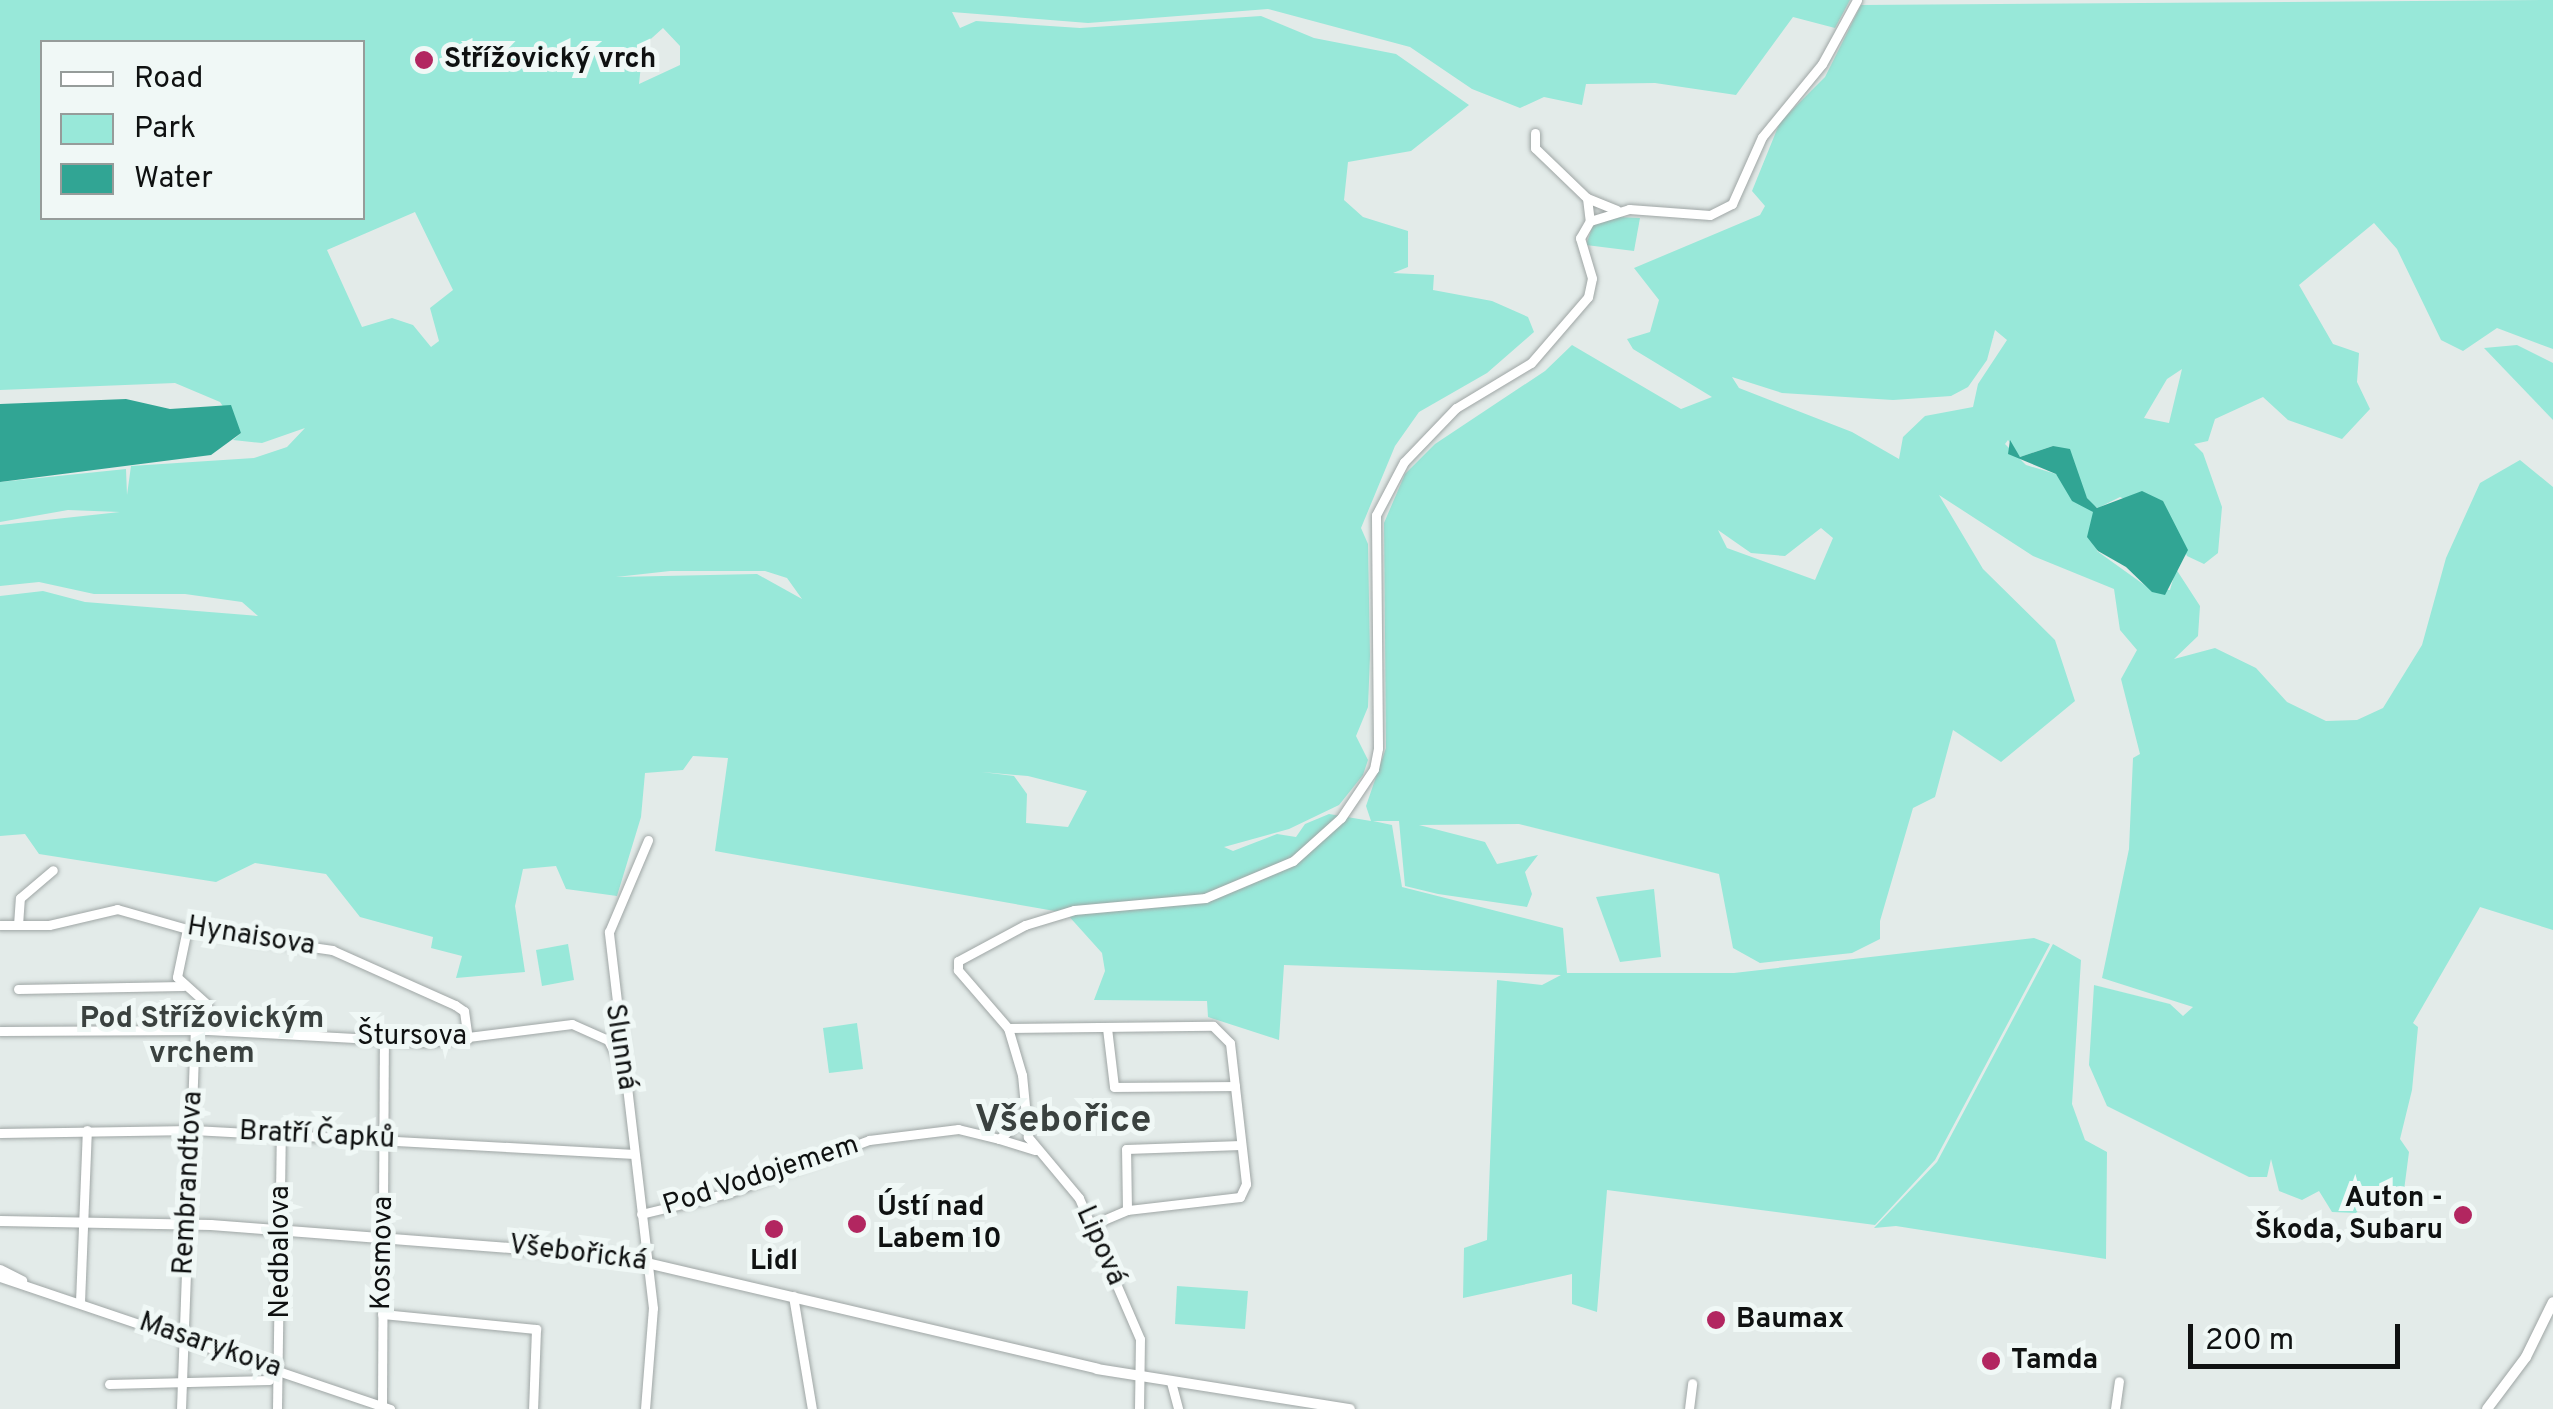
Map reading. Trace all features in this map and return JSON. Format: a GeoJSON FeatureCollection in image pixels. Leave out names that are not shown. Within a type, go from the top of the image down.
{"type":"FeatureCollection","features":[{"type":"Feature","properties":{"kind":"main road","name":"Všebořická"},"geometry":{"type":"LineString","coordinates":[[0,1220],[85,1219],[280,1230],[647,1262],[1144,1378],[1348,1409]]}},
{"type":"Feature","properties":{"kind":"main road"},"geometry":{"type":"LineString","coordinates":[[2487,1409],[2526,1356],[2553,1302]]}},
{"type":"Feature","properties":{"kind":"street"},"geometry":{"type":"LineString","coordinates":[[1534,133],[1542,157],[1587,198],[1617,210],[1687,217],[1732,204],[1762,137],[1822,64],[1857,0]]}},
{"type":"Feature","properties":{"kind":"street"},"geometry":{"type":"LineString","coordinates":[[1587,198],[1590,220],[1617,210]]}},
{"type":"Feature","properties":{"kind":"street","name":"Lipová"},"geometry":{"type":"LineString","coordinates":[[1139,1409],[1144,1378],[1140,1339],[1092,1225],[1072,1188],[1035,1150],[1023,1118],[1022,1075],[1008,1028],[958,970],[960,958],[1009,933],[1074,910],[1206,898],[1292,861],[1341,818],[1374,769],[1378,748],[1376,532],[1386,491],[1429,430],[1530,362],[1588,297],[1592,278],[1580,238],[1590,220]]}},
{"type":"Feature","properties":{"kind":"street","name":"Slunná"},"geometry":{"type":"LineString","coordinates":[[645,1409],[653,1323],[609,932],[648,840]]}},
{"type":"Feature","properties":{"kind":"street"},"geometry":{"type":"LineString","coordinates":[[18,925],[20,898],[53,870]]}},
{"type":"Feature","properties":{"kind":"street","name":"Hynaisova"},"geometry":{"type":"LineString","coordinates":[[0,925],[117,910],[187,929],[342,954],[455,1005],[464,1012],[468,1039]]}},
{"type":"Feature","properties":{"kind":"street"},"geometry":{"type":"LineString","coordinates":[[187,929],[176,967],[183,986],[207,1004],[208,1030]]}},
{"type":"Feature","properties":{"kind":"street"},"geometry":{"type":"LineString","coordinates":[[18,989],[183,986]]}},
{"type":"Feature","properties":{"kind":"street","name":"Štursova"},"geometry":{"type":"LineString","coordinates":[[0,1031],[208,1030],[384,1040],[468,1039],[572,1024],[608,1040],[622,1068]]}},
{"type":"Feature","properties":{"kind":"street"},"geometry":{"type":"LineString","coordinates":[[1008,1028],[1214,1026],[1230,1043],[1246,1184],[1234,1202],[1126,1210],[1092,1225]]}},
{"type":"Feature","properties":{"kind":"street"},"geometry":{"type":"LineString","coordinates":[[1107,1028],[1114,1087],[1234,1086]]}},
{"type":"Feature","properties":{"kind":"street","name":"Rembrandtova"},"geometry":{"type":"LineString","coordinates":[[181,1409],[179,1336],[190,1225],[195,1030]]}},
{"type":"Feature","properties":{"kind":"street","name":"Kosmova"},"geometry":{"type":"LineString","coordinates":[[384,1040],[382,1314],[386,1408]]}},
{"type":"Feature","properties":{"kind":"street"},"geometry":{"type":"LineString","coordinates":[[999,1139],[1023,1118]]}},
{"type":"Feature","properties":{"kind":"street","name":"Pod Vodojemem"},"geometry":{"type":"LineString","coordinates":[[641,1214],[728,1193],[869,1140],[958,1129],[1035,1150]]}},
{"type":"Feature","properties":{"kind":"street"},"geometry":{"type":"LineString","coordinates":[[80,1302],[88,1130]]}},
{"type":"Feature","properties":{"kind":"street","name":"Bratří Čapků"},"geometry":{"type":"LineString","coordinates":[[0,1133],[192,1130],[634,1154]]}},
{"type":"Feature","properties":{"kind":"street","name":"Nedbalova"},"geometry":{"type":"LineString","coordinates":[[277,1409],[281,1370],[281,1134]]}},
{"type":"Feature","properties":{"kind":"street"},"geometry":{"type":"LineString","coordinates":[[1126,1210],[1126,1149],[1240,1146]]}},
{"type":"Feature","properties":{"kind":"street","name":"Masarykova"},"geometry":{"type":"LineString","coordinates":[[0,1269],[6,1276],[386,1408]]}},
{"type":"Feature","properties":{"kind":"street"},"geometry":{"type":"LineString","coordinates":[[793,1296],[812,1409]]}},
{"type":"Feature","properties":{"kind":"street"},"geometry":{"type":"LineString","coordinates":[[382,1314],[536,1329],[533,1409]]}},
{"type":"Feature","properties":{"kind":"street"},"geometry":{"type":"LineString","coordinates":[[109,1384],[269,1380]]}},
{"type":"Feature","properties":{"kind":"street"},"geometry":{"type":"LineString","coordinates":[[1171,1382],[1178,1409]]}},
{"type":"Feature","properties":{"kind":"street"},"geometry":{"type":"LineString","coordinates":[[2115,1409],[2119,1382]]}},
{"type":"Feature","properties":{"kind":"street"},"geometry":{"type":"LineString","coordinates":[[1688,1409],[1692,1383]]}},
{"type":"Feature","properties":{"kind":"green space"},"geometry":{"type":"Polygon","coordinates":[[[0,0],[1850,0],[1835,28],[1793,17],[1736,95],[1655,83],[1586,84],[1582,105],[1544,97],[1520,108],[1472,89],[1410,47],[1268,9],[1088,23],[952,12],[960,28],[976,21],[1080,28],[1261,16],[1314,38],[1396,54],[1469,105],[1411,151],[1348,162],[1344,200],[1363,217],[1408,231],[1408,267],[1393,273],[1434,275],[1433,290],[1492,301],[1528,317],[1534,332],[1487,373],[1419,412],[1395,446],[1361,528],[1368,544],[1370,656],[1368,707],[1356,736],[1368,760],[1363,775],[1339,805],[1289,829],[1224,847],[1233,851],[1277,834],[1296,837],[1305,824],[1329,814],[1371,821],[1366,806],[1386,748],[1384,523],[1405,474],[1435,444],[1545,371],[1572,345],[1681,409],[1712,397],[1633,349],[1627,339],[1650,332],[1659,300],[1634,268],[1760,215],[1765,206],[1752,191],[1780,122],[1825,77],[1861,5],[2553,0],[2553,349],[2497,328],[2463,351],[2441,340],[2397,249],[2374,223],[2299,285],[2333,344],[2359,353],[2357,382],[2370,409],[2342,439],[2288,420],[2263,397],[2215,419],[2208,441],[2194,444],[2203,453],[2222,507],[2218,553],[2204,564],[2187,556],[2172,521],[2120,497],[2098,508],[2091,504],[2053,446],[2020,457],[2008,440],[2005,444],[2026,465],[2056,474],[2093,512],[2097,551],[2150,589],[2170,590],[2176,569],[2200,606],[2198,636],[2174,659],[2215,648],[2256,668],[2287,702],[2326,721],[2357,720],[2383,708],[2422,645],[2446,558],[2480,483],[2520,460],[2553,487],[2553,930],[2480,907],[2413,1023],[2418,1027],[2412,1090],[2400,1139],[2409,1152],[2403,1198],[2397,1200],[2373,1192],[2356,1213],[2332,1212],[2319,1191],[2302,1200],[2279,1191],[2271,1159],[2267,1177],[2249,1177],[2107,1106],[2089,1065],[2094,985],[2170,1004],[2183,1016],[2193,1007],[2102,978],[2129,849],[2133,758],[2140,754],[2121,679],[2137,650],[2120,630],[2114,589],[2033,556],[1939,495],[1983,569],[2055,640],[2075,701],[2001,762],[1953,730],[1935,797],[1913,808],[1880,921],[1880,939],[1852,953],[1760,963],[1733,948],[1719,874],[1519,824],[1419,825],[1485,842],[1497,864],[1538,855],[1525,872],[1532,894],[1527,907],[1438,894],[1405,886],[1399,821],[1373,821],[1392,825],[1402,887],[1563,928],[1567,973],[1734,973],[2034,938],[2050,944],[1935,1160],[1875,1225],[1607,1190],[1597,1312],[1572,1304],[1572,1274],[1463,1298],[1464,1248],[1487,1240],[1497,980],[1542,985],[1561,975],[1284,965],[1279,1040],[1208,1017],[1207,1001],[1094,1000],[1105,971],[1102,953],[1066,913],[715,851],[728,758],[693,756],[683,770],[645,773],[641,817],[617,896],[566,889],[556,866],[523,869],[515,906],[525,972],[456,978],[462,956],[431,948],[433,937],[360,917],[326,874],[255,863],[216,882],[39,854],[25,834],[0,836],[0,596],[43,591],[85,602],[258,616],[242,602],[185,594],[94,594],[39,582],[0,586],[0,525],[120,512],[68,510],[0,522],[0,482],[126,469],[127,495],[131,466],[254,458],[287,447],[305,428],[262,443],[233,440],[241,433],[220,402],[175,383],[0,390],[0,0]],[[663,28],[643,46],[639,84],[680,65],[680,46],[663,28]],[[415,212],[327,250],[362,327],[392,318],[413,325],[431,347],[439,341],[430,308],[453,290],[415,212]],[[1995,330],[1987,360],[1968,387],[1951,396],[1893,400],[1782,393],[1732,377],[1739,388],[1852,432],[1899,459],[1903,437],[1925,416],[1973,407],[1978,384],[2007,340],[1995,330]],[[2182,369],[2167,379],[2144,418],[2169,423],[2182,369]],[[1821,528],[1785,556],[1751,553],[1718,530],[1727,548],[1815,580],[1833,538],[1821,528]],[[670,571],[616,577],[757,574],[802,599],[787,578],[765,571],[670,571]],[[982,772],[1014,776],[1027,794],[1026,823],[1068,827],[1087,791],[1028,776],[982,772]]]}},
{"type":"Feature","properties":{"kind":"green space"},"geometry":{"type":"Polygon","coordinates":[[[1618,217],[1640,218],[1634,251],[1586,245],[1593,225],[1618,217]]]}},
{"type":"Feature","properties":{"kind":"green space"},"geometry":{"type":"Polygon","coordinates":[[[2517,345],[2553,363],[2553,420],[2484,348],[2517,345]]]}},
{"type":"Feature","properties":{"kind":"green space"},"geometry":{"type":"Polygon","coordinates":[[[1654,889],[1661,957],[1620,962],[1596,897],[1654,889]]]}},
{"type":"Feature","properties":{"kind":"green space"},"geometry":{"type":"Polygon","coordinates":[[[568,944],[574,980],[542,986],[536,950],[568,944]]]}},
{"type":"Feature","properties":{"kind":"green space"},"geometry":{"type":"Polygon","coordinates":[[[2053,944],[2081,960],[2072,1104],[2085,1140],[2107,1152],[2106,1259],[1896,1226],[1874,1228],[1937,1162],[2053,944]]]}},
{"type":"Feature","properties":{"kind":"green space"},"geometry":{"type":"Polygon","coordinates":[[[857,1023],[863,1069],[829,1073],[823,1028],[857,1023]]]}},
{"type":"Feature","properties":{"kind":"green space"},"geometry":{"type":"Polygon","coordinates":[[[1177,1286],[1248,1291],[1245,1329],[1175,1324],[1177,1286]]]}},
{"type":"Feature","properties":{"kind":"water"},"geometry":{"type":"Polygon","coordinates":[[[126,399],[170,409],[231,405],[241,433],[211,455],[0,482],[0,404],[126,399]]]}},
{"type":"Feature","properties":{"kind":"water"},"geometry":{"type":"Polygon","coordinates":[[[2010,440],[2020,457],[2053,446],[2070,449],[2087,498],[2097,508],[2142,491],[2163,501],[2188,550],[2165,595],[2152,592],[2126,567],[2098,551],[2087,537],[2093,512],[2072,501],[2056,474],[2008,454],[2010,440]]]}},
{"type":"Feature","properties":{"kind":"place","name":"Střížovický vrch"},"geometry":{"type":"Point","coordinates":[424,60]}},
{"type":"Feature","properties":{"kind":"place","name":"Auton - Škoda, Subaru"},"geometry":{"type":"Point","coordinates":[2463,1215]}},
{"type":"Feature","properties":{"kind":"place","name":"Ústí nad Labem 10"},"geometry":{"type":"Point","coordinates":[857,1224]}},
{"type":"Feature","properties":{"kind":"place","name":"Lidl"},"geometry":{"type":"Point","coordinates":[774,1229]}},
{"type":"Feature","properties":{"kind":"place","name":"Baumax"},"geometry":{"type":"Point","coordinates":[1716,1320]}},
{"type":"Feature","properties":{"kind":"place","name":"Tamda"},"geometry":{"type":"Point","coordinates":[1991,1361]}},
{"type":"Feature","properties":{"kind":"district","name":"Pod Střížovickým vrchem"},"geometry":{"type":"Point","coordinates":[202,1037]}},
{"type":"Feature","properties":{"kind":"district","name":"Všebořice"},"geometry":{"type":"Point","coordinates":[1063,1122]}}]}
